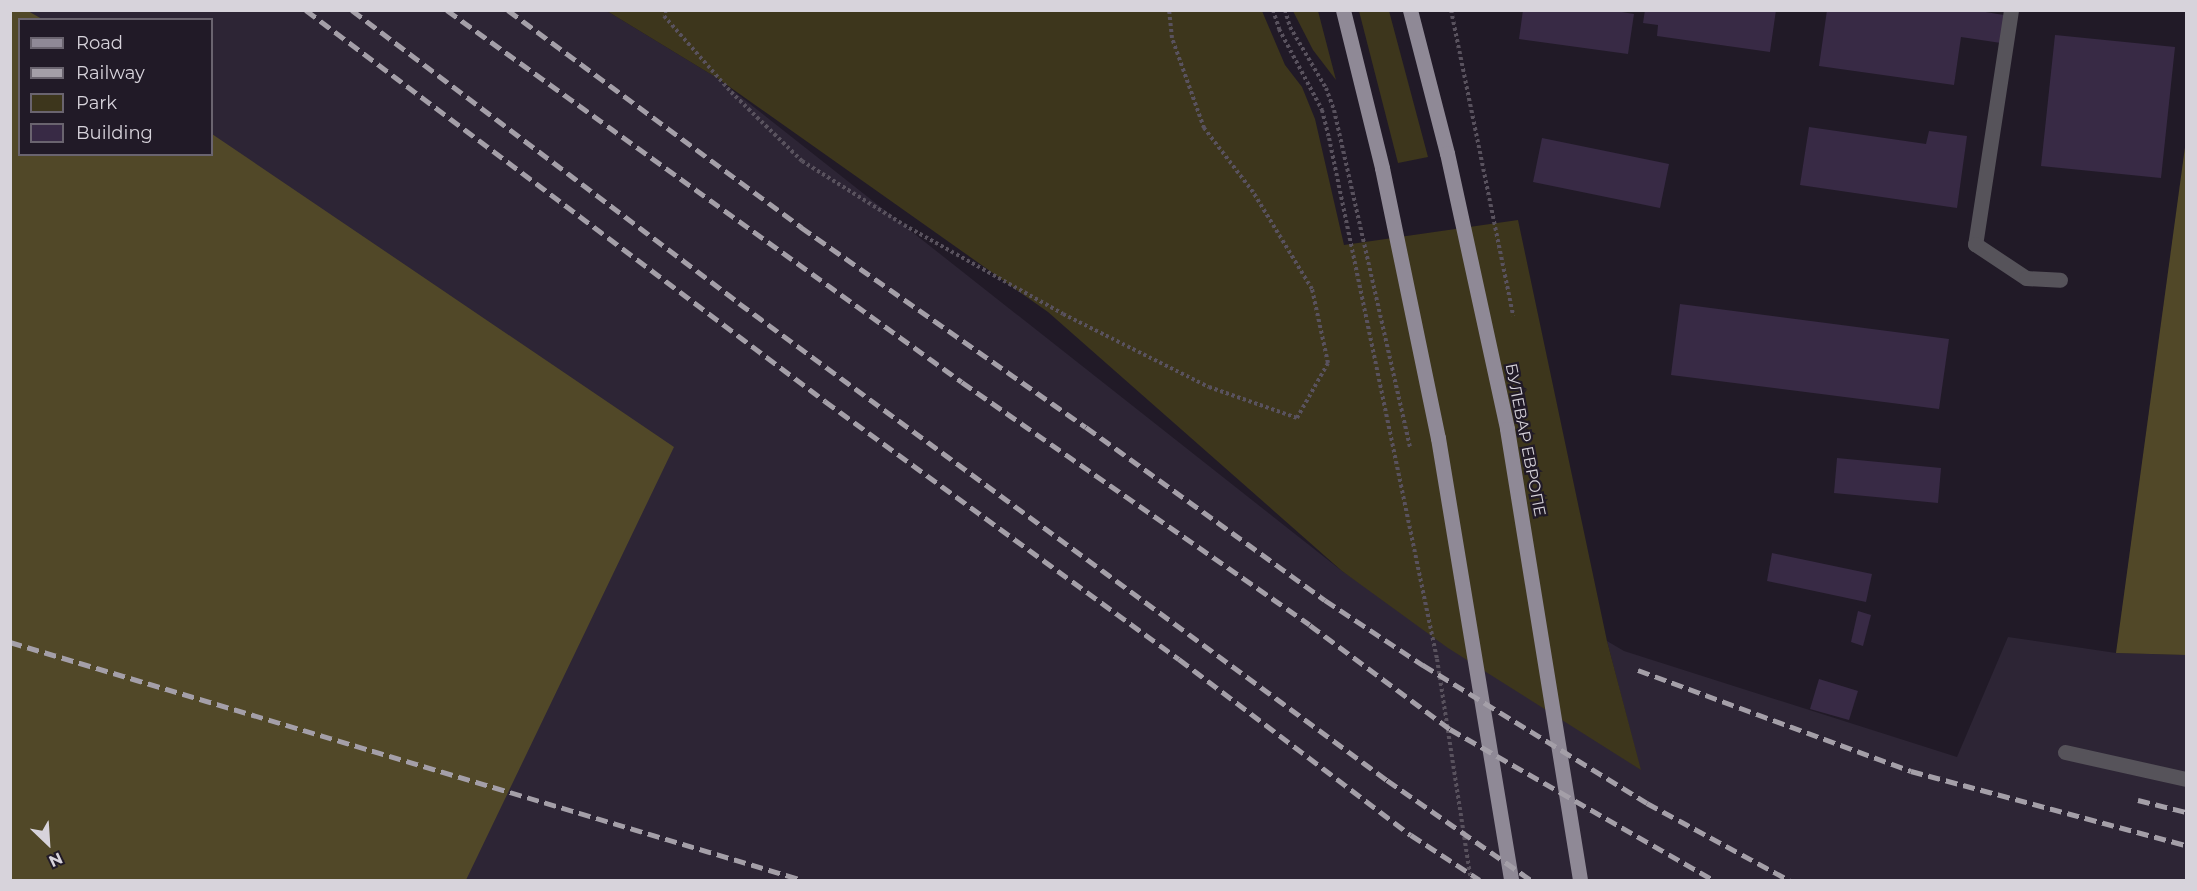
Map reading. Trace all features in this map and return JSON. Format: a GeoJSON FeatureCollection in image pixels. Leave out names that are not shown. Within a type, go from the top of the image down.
{"type":"FeatureCollection","features":[{"type":"Feature","properties":{"kind":"main road"},"geometry":{"type":"LineString","coordinates":[[1343,10],[1382,168],[1438,438],[1482,692],[1511,880]]}},
{"type":"Feature","properties":{"kind":"main road","name":"БУЛЕВАР ЕВРОПЕ"},"geometry":{"type":"LineString","coordinates":[[1410,10],[1447,153],[1507,429],[1580,880]]}},
{"type":"Feature","properties":{"kind":"lane"},"geometry":{"type":"LineString","coordinates":[[2011,10],[1975,244],[2026,278],[2060,280]]}},
{"type":"Feature","properties":{"kind":"lane"},"geometry":{"type":"LineString","coordinates":[[2065,752],[2187,779]]}},
{"type":"Feature","properties":{"kind":"path"},"geometry":{"type":"LineString","coordinates":[[666,10],[664,16],[731,92],[802,161],[904,225],[1063,314],[1209,387],[1297,418],[1328,363],[1312,289],[1253,192],[1204,128],[1172,38],[1169,10]]}},
{"type":"Feature","properties":{"kind":"path"},"geometry":{"type":"LineString","coordinates":[[1273,10],[1283,39],[1322,110],[1338,179],[1437,659],[1471,880]]}},
{"type":"Feature","properties":{"kind":"path"},"geometry":{"type":"LineString","coordinates":[[1285,10],[1290,27],[1326,88],[1334,110],[1410,452]]}},
{"type":"Feature","properties":{"kind":"path"},"geometry":{"type":"LineString","coordinates":[[1451,10],[1479,142]]}},
{"type":"Feature","properties":{"kind":"shaded area"},"geometry":{"type":"Polygon","coordinates":[[[10,11],[607,11],[717,78],[1342,571],[1640,769],[1607,641],[1624,651],[1957,757],[2008,637],[2116,653],[2186,655],[2186,880],[11,880],[10,11]]]}},
{"type":"Feature","properties":{"kind":"shaded area"},"geometry":{"type":"Polygon","coordinates":[[[10,11],[28,11],[40,18],[18,18],[18,156],[213,156],[213,135],[674,447],[466,880],[11,880],[10,11]]]}},
{"type":"Feature","properties":{"kind":"shaded area"},"geometry":{"type":"Polygon","coordinates":[[[2186,140],[2186,655],[2116,653],[2186,140]]]}},
{"type":"Feature","properties":{"kind":"green space"},"geometry":{"type":"Polygon","coordinates":[[[607,11],[1262,11],[1285,65],[1302,87],[1315,119],[1344,245],[1518,220],[1607,641],[1641,770],[1448,648],[1342,571],[1048,312],[717,78],[607,11]]]}},
{"type":"Feature","properties":{"kind":"green space"},"geometry":{"type":"Polygon","coordinates":[[[1293,11],[1318,11],[1336,80],[1313,50],[1293,11]]]}},
{"type":"Feature","properties":{"kind":"green space"},"geometry":{"type":"Polygon","coordinates":[[[1359,11],[1389,11],[1428,157],[1398,163],[1359,11]]]}},
{"type":"Feature","properties":{"kind":"building"},"geometry":{"type":"Polygon","coordinates":[[[1523,10],[1610,10],[1634,14],[1628,54],[1519,39],[1523,10]]]}},
{"type":"Feature","properties":{"kind":"building"},"geometry":{"type":"Polygon","coordinates":[[[1645,10],[1776,10],[1770,52],[1657,36],[1658,25],[1643,23],[1645,10]]]}},
{"type":"Feature","properties":{"kind":"building"},"geometry":{"type":"Polygon","coordinates":[[[1827,10],[1973,10],[2004,15],[2001,43],[1961,37],[1954,85],[1819,66],[1827,10]]]}},
{"type":"Feature","properties":{"kind":"building"},"geometry":{"type":"Polygon","coordinates":[[[2055,35],[2175,47],[2161,178],[2041,166],[2055,35]]]}},
{"type":"Feature","properties":{"kind":"building"},"geometry":{"type":"Polygon","coordinates":[[[1809,127],[1926,144],[1929,131],[1967,136],[1957,208],[1800,185],[1809,127]]]}},
{"type":"Feature","properties":{"kind":"building"},"geometry":{"type":"Polygon","coordinates":[[[1542,138],[1669,164],[1660,208],[1533,182],[1542,138]]]}},
{"type":"Feature","properties":{"kind":"building"},"geometry":{"type":"Polygon","coordinates":[[[1680,304],[1949,339],[1939,409],[1671,375],[1680,304]]]}},
{"type":"Feature","properties":{"kind":"building"},"geometry":{"type":"Polygon","coordinates":[[[1837,458],[1941,468],[1938,503],[1834,493],[1837,458]]]}},
{"type":"Feature","properties":{"kind":"building"},"geometry":{"type":"Polygon","coordinates":[[[1772,553],[1872,574],[1866,602],[1767,581],[1772,553]]]}},
{"type":"Feature","properties":{"kind":"building"},"geometry":{"type":"Polygon","coordinates":[[[1858,611],[1871,615],[1863,646],[1851,642],[1858,611]]]}},
{"type":"Feature","properties":{"kind":"building"},"geometry":{"type":"Polygon","coordinates":[[[1819,679],[1858,691],[1849,720],[1810,709],[1819,679]]]}},
{"type":"Feature","properties":{"kind":"railway"},"geometry":{"type":"LineString","coordinates":[[306,10],[825,401],[1179,659],[1411,835],[1480,880]]}},
{"type":"Feature","properties":{"kind":"railway"},"geometry":{"type":"LineString","coordinates":[[352,10],[739,303],[1387,780],[1531,880]]}},
{"type":"Feature","properties":{"kind":"railway"},"geometry":{"type":"LineString","coordinates":[[447,10],[962,382],[1310,625],[1450,729],[1714,880]]}},
{"type":"Feature","properties":{"kind":"railway"},"geometry":{"type":"LineString","coordinates":[[508,10],[801,227],[1086,427],[1325,600],[1423,665],[1647,803],[1789,880]]}},
{"type":"Feature","properties":{"kind":"railway"},"geometry":{"type":"LineString","coordinates":[[10,642],[803,880]]}},
{"type":"Feature","properties":{"kind":"railway"},"geometry":{"type":"LineString","coordinates":[[1638,670],[1911,771],[2186,845]]}},
{"type":"Feature","properties":{"kind":"railway"},"geometry":{"type":"LineString","coordinates":[[2138,800],[2186,812]]}}]}
